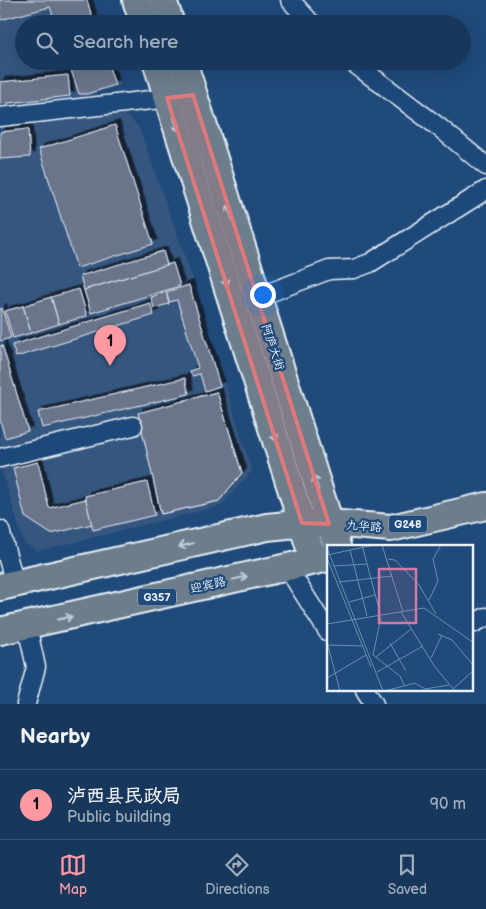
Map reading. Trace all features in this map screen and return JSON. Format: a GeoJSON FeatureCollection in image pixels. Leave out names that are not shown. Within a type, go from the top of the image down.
{"type":"FeatureCollection","features":[{"type":"Feature","properties":{"kind":"highway"},"geometry":{"type":"LineString","coordinates":[[136,0],[141,15]]}},
{"type":"Feature","properties":{"kind":"highway"},"geometry":{"type":"LineString","coordinates":[[163,0],[168,15]]}},
{"type":"Feature","properties":{"kind":"highway"},"geometry":{"type":"LineString","coordinates":[[159,70],[302,523],[321,560]]}},
{"type":"Feature","properties":{"kind":"highway","name":"阿庐大街"},"geometry":{"type":"LineString","coordinates":[[186,70],[333,535]]}},
{"type":"Feature","properties":{"kind":"highway","name":"九华路"},"geometry":{"type":"LineString","coordinates":[[333,535],[391,528],[486,506]]}},
{"type":"Feature","properties":{"kind":"highway","name":"九华路"},"geometry":{"type":"LineString","coordinates":[[383,545],[486,522]]}},
{"type":"Feature","properties":{"kind":"highway"},"geometry":{"type":"LineString","coordinates":[[7,585],[248,530],[302,523]]}},
{"type":"Feature","properties":{"kind":"highway","name":"G248"},"geometry":{"type":"LineString","coordinates":[[302,523],[333,535]]}},
{"type":"Feature","properties":{"kind":"highway","name":"迎宾路"},"geometry":{"type":"LineString","coordinates":[[0,631],[321,560]]}},
{"type":"Feature","properties":{"kind":"street"},"geometry":{"type":"LineString","coordinates":[[290,0],[304,15]]}},
{"type":"Feature","properties":{"kind":"street"},"geometry":{"type":"LineString","coordinates":[[364,70],[486,166]]}},
{"type":"Feature","properties":{"kind":"street"},"geometry":{"type":"LineString","coordinates":[[0,117],[193,95]]}},
{"type":"Feature","properties":{"kind":"street"},"geometry":{"type":"LineString","coordinates":[[258,297],[329,270],[354,268],[370,263],[486,190]]}},
{"type":"Feature","properties":{"kind":"street"},"geometry":{"type":"LineString","coordinates":[[0,458],[133,426]]}},
{"type":"Feature","properties":{"kind":"street"},"geometry":{"type":"LineString","coordinates":[[0,530],[7,585]]}},
{"type":"Feature","properties":{"kind":"street"},"geometry":{"type":"LineString","coordinates":[[288,567],[327,630]]}},
{"type":"Feature","properties":{"kind":"street"},"geometry":{"type":"LineString","coordinates":[[474,623],[486,617]]}},
{"type":"Feature","properties":{"kind":"street"},"geometry":{"type":"LineString","coordinates":[[26,704],[36,667],[28,626]]}},
{"type":"Feature","properties":{"kind":"highlighted area"},"geometry":{"type":"Polygon","coordinates":[[[193,95],[329,524],[302,523],[167,98],[193,95]]]}},
{"type":"Feature","properties":{"kind":"shaded area"},"geometry":{"type":"Polygon","coordinates":[[[0,0],[93,0],[98,15],[15,15],[15,70],[116,70],[121,85],[86,97],[0,106],[0,0]]]}},
{"type":"Feature","properties":{"kind":"shaded area"},"geometry":{"type":"Polygon","coordinates":[[[124,113],[139,127],[194,282],[252,471],[221,506],[38,551],[24,543],[0,465],[0,125],[124,113]]]}},
{"type":"Feature","properties":{"kind":"building"},"geometry":{"type":"Polygon","coordinates":[[[0,0],[87,0],[91,15],[53,15],[50,7],[0,20],[0,0]]]}},
{"type":"Feature","properties":{"kind":"building"},"geometry":{"type":"Polygon","coordinates":[[[71,70],[110,70],[115,85],[87,94],[79,94],[71,70]]]}},
{"type":"Feature","properties":{"kind":"building"},"geometry":{"type":"Polygon","coordinates":[[[68,75],[70,96],[0,104],[0,82],[68,75]]]}},
{"type":"Feature","properties":{"kind":"building"},"geometry":{"type":"Polygon","coordinates":[[[115,125],[153,244],[77,268],[39,149],[115,125]]]}},
{"type":"Feature","properties":{"kind":"building"},"geometry":{"type":"Polygon","coordinates":[[[28,129],[30,157],[0,159],[0,132],[28,129]]]}},
{"type":"Feature","properties":{"kind":"building"},"geometry":{"type":"Polygon","coordinates":[[[163,251],[167,265],[84,290],[80,276],[163,251]]]}},
{"type":"Feature","properties":{"kind":"building"},"geometry":{"type":"Polygon","coordinates":[[[173,263],[180,286],[91,313],[84,290],[173,263]]]}},
{"type":"Feature","properties":{"kind":"building"},"geometry":{"type":"Polygon","coordinates":[[[189,285],[220,386],[205,391],[200,374],[192,376],[190,371],[198,368],[177,300],[169,302],[166,292],[189,285]]]}},
{"type":"Feature","properties":{"kind":"building"},"geometry":{"type":"Polygon","coordinates":[[[79,289],[87,316],[59,324],[51,297],[79,289]]]}},
{"type":"Feature","properties":{"kind":"building"},"geometry":{"type":"Polygon","coordinates":[[[166,292],[169,304],[154,308],[151,297],[166,292]]]}},
{"type":"Feature","properties":{"kind":"building"},"geometry":{"type":"Polygon","coordinates":[[[51,297],[59,324],[31,333],[23,306],[51,297]]]}},
{"type":"Feature","properties":{"kind":"building"},"geometry":{"type":"Polygon","coordinates":[[[150,303],[154,315],[16,357],[12,345],[150,303]]]}},
{"type":"Feature","properties":{"kind":"building"},"geometry":{"type":"Polygon","coordinates":[[[23,306],[31,333],[13,338],[5,311],[23,306]]]}},
{"type":"Feature","properties":{"kind":"building"},"geometry":{"type":"Polygon","coordinates":[[[2,308],[11,338],[0,341],[0,309],[2,308]]]}},
{"type":"Feature","properties":{"kind":"building"},"geometry":{"type":"Polygon","coordinates":[[[2,345],[28,431],[5,438],[0,420],[0,346],[2,345]]]}},
{"type":"Feature","properties":{"kind":"building"},"geometry":{"type":"Polygon","coordinates":[[[185,378],[189,394],[42,428],[38,412],[185,378]]]}},
{"type":"Feature","properties":{"kind":"building"},"geometry":{"type":"Polygon","coordinates":[[[217,392],[242,473],[219,501],[161,514],[154,481],[201,469],[182,401],[217,392]]]}},
{"type":"Feature","properties":{"kind":"building"},"geometry":{"type":"Polygon","coordinates":[[[217,392],[242,473],[219,501],[161,514],[138,413],[217,392]]]}},
{"type":"Feature","properties":{"kind":"building"},"geometry":{"type":"Polygon","coordinates":[[[38,462],[49,508],[86,499],[92,524],[51,534],[25,517],[13,468],[38,462]]]}},
{"type":"Feature","properties":{"kind":"building"},"geometry":{"type":"Polygon","coordinates":[[[147,482],[155,515],[93,530],[85,496],[147,482]]]}},
{"type":"Feature","properties":{"kind":"place","name":"泸西县民政局"},"geometry":{"type":"Point","coordinates":[110,366]}}]}
